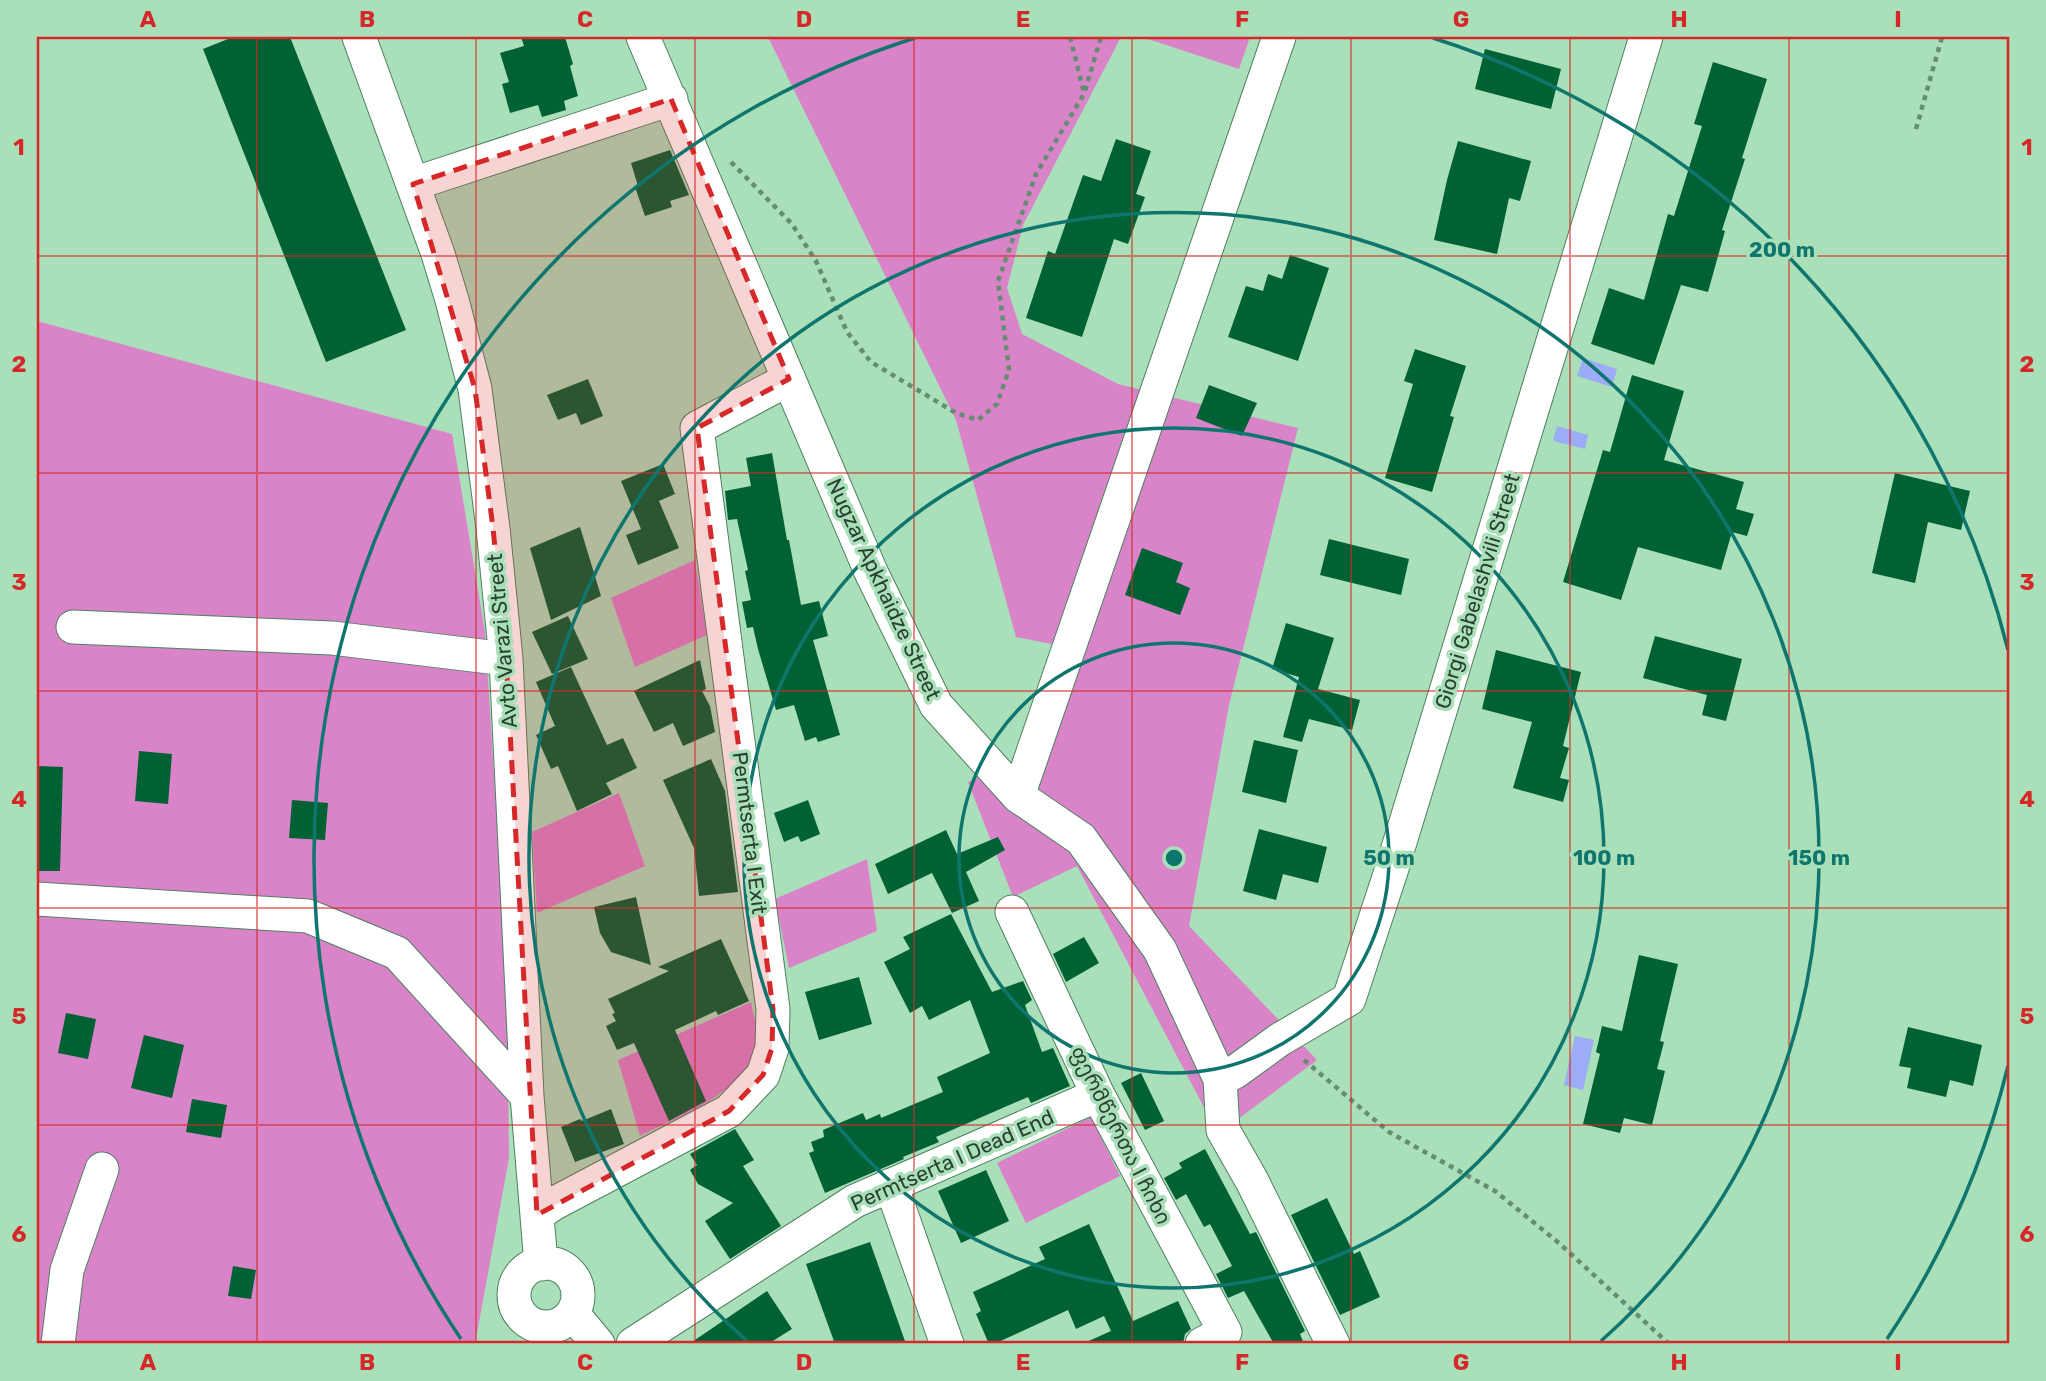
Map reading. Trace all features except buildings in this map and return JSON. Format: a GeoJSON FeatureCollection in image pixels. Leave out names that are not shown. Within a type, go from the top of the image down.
{"type":"FeatureCollection","features":[{"type":"Feature","properties":{"kind":"street","name":"Avto Varazi Street"},"geometry":{"type":"LineString","coordinates":[[359,37],[452,300],[475,389],[506,659],[527,1096],[541,1264]]}},
{"type":"Feature","properties":{"kind":"street","name":"Nugzar Apkhaidze Street"},"geometry":{"type":"LineString","coordinates":[[643,37],[871,572],[936,705],[1018,796],[1081,839],[1160,950],[1220,1079],[1223,1130],[1252,1181],[1333,1344]]}},
{"type":"Feature","properties":{"kind":"street"},"geometry":{"type":"LineString","coordinates":[[1018,796],[1279,37]]}},
{"type":"Feature","properties":{"kind":"street","name":"Giorgi Gabelashvili Street"},"geometry":{"type":"LineString","coordinates":[[1220,1079],[1349,999],[1392,868],[1646,37]]}},
{"type":"Feature","properties":{"kind":"street"},"geometry":{"type":"LineString","coordinates":[[413,184],[671,99]]}},
{"type":"Feature","properties":{"kind":"street","name":"Permtserta I Exit"},"geometry":{"type":"LineString","coordinates":[[537,1215],[729,1111],[763,1075],[772,1048],[773,1009],[697,428],[789,379]]}},
{"type":"Feature","properties":{"kind":"street"},"geometry":{"type":"LineString","coordinates":[[73,627],[332,638],[506,659]]}},
{"type":"Feature","properties":{"kind":"street"},"geometry":{"type":"LineString","coordinates":[[37,899],[308,916],[397,953],[527,1096]]}},
{"type":"Feature","properties":{"kind":"street","name":"ფერმწერთა I ჩიხი"},"geometry":{"type":"LineString","coordinates":[[1012,912],[1098,1095],[1225,1332],[1202,1344]]}},
{"type":"Feature","properties":{"kind":"street","name":"Permtserta I Dead End"},"geometry":{"type":"LineString","coordinates":[[633,1344],[855,1201],[1098,1095]]}},
{"type":"Feature","properties":{"kind":"street"},"geometry":{"type":"LineString","coordinates":[[58,1344],[66,1270],[102,1169]]}},
{"type":"Feature","properties":{"kind":"street"},"geometry":{"type":"LineString","coordinates":[[891,1185],[947,1344]]}},
{"type":"Feature","properties":{"kind":"street"},"geometry":{"type":"LineString","coordinates":[[552,1264],[562,1268],[576,1282],[579,1293],[573,1314],[557,1326],[546,1328],[535,1325],[521,1332],[515,1301],[519,1279],[533,1266],[552,1264]]}},
{"type":"Feature","properties":{"kind":"street"},"geometry":{"type":"LineString","coordinates":[[573,1314],[598,1344]]}},
{"type":"Feature","properties":{"kind":"path"},"geometry":{"type":"LineString","coordinates":[[1070,37],[1084,94]]}},
{"type":"Feature","properties":{"kind":"path"},"geometry":{"type":"LineString","coordinates":[[727,158],[792,224],[816,261],[847,332],[872,362],[956,413],[978,420],[997,404],[1009,370],[998,281],[1036,174],[1084,94],[1101,37]]}},
{"type":"Feature","properties":{"kind":"path"},"geometry":{"type":"LineString","coordinates":[[1916,129],[1942,37]]}},
{"type":"Feature","properties":{"kind":"path"},"geometry":{"type":"LineString","coordinates":[[1279,1040],[1389,1132],[1495,1191],[1559,1243],[1669,1344]]}},
{"type":"Feature","properties":{"kind":"highlighted area"},"geometry":{"type":"Polygon","coordinates":[[[671,99],[789,379],[697,428],[773,1009],[772,1048],[763,1075],[729,1111],[537,1215],[506,659],[493,528],[475,389],[413,184],[671,99]]]}},
{"type":"Feature","properties":{"kind":"shaded area"},"geometry":{"type":"Polygon","coordinates":[[[768,37],[1121,37],[1023,225],[1007,288],[1022,334],[1118,384],[1298,428],[1229,705],[1189,926],[1317,1060],[1218,1134],[1077,866],[1013,897],[968,782],[1013,762],[1067,647],[1016,637],[956,420],[768,37]]]}},
{"type":"Feature","properties":{"kind":"shaded area"},"geometry":{"type":"Polygon","coordinates":[[[1142,37],[1250,37],[1239,69],[1142,37]]]}},
{"type":"Feature","properties":{"kind":"shaded area"},"geometry":{"type":"Polygon","coordinates":[[[37,321],[452,434],[485,632],[504,934],[508,1061],[509,1158],[475,1344],[37,1344],[37,321]]]}},
{"type":"Feature","properties":{"kind":"shaded area"},"geometry":{"type":"Polygon","coordinates":[[[695,560],[707,635],[635,667],[611,598],[695,560]]]}},
{"type":"Feature","properties":{"kind":"shaded area"},"geometry":{"type":"Polygon","coordinates":[[[619,793],[645,866],[537,913],[532,832],[619,793]]]}},
{"type":"Feature","properties":{"kind":"shaded area"},"geometry":{"type":"Polygon","coordinates":[[[867,859],[877,931],[789,968],[775,899],[867,859]]]}},
{"type":"Feature","properties":{"kind":"shaded area"},"geometry":{"type":"Polygon","coordinates":[[[751,1002],[758,1040],[750,1062],[739,1077],[709,1101],[640,1136],[618,1060],[751,1002]]]}},
{"type":"Feature","properties":{"kind":"shaded area"},"geometry":{"type":"Polygon","coordinates":[[[1091,1117],[1120,1176],[1026,1223],[997,1163],[1091,1117]]]}},
{"type":"Feature","properties":{"kind":"water"},"geometry":{"type":"Polygon","coordinates":[[[1583,358],[1617,369],[1612,387],[1577,376],[1583,358]]]}},
{"type":"Feature","properties":{"kind":"water"},"geometry":{"type":"Polygon","coordinates":[[[1557,426],[1588,435],[1585,449],[1553,441],[1557,426]]]}},
{"type":"Feature","properties":{"kind":"water"},"geometry":{"type":"Polygon","coordinates":[[[1575,1036],[1594,1040],[1583,1090],[1564,1085],[1575,1036]]]}}]}
